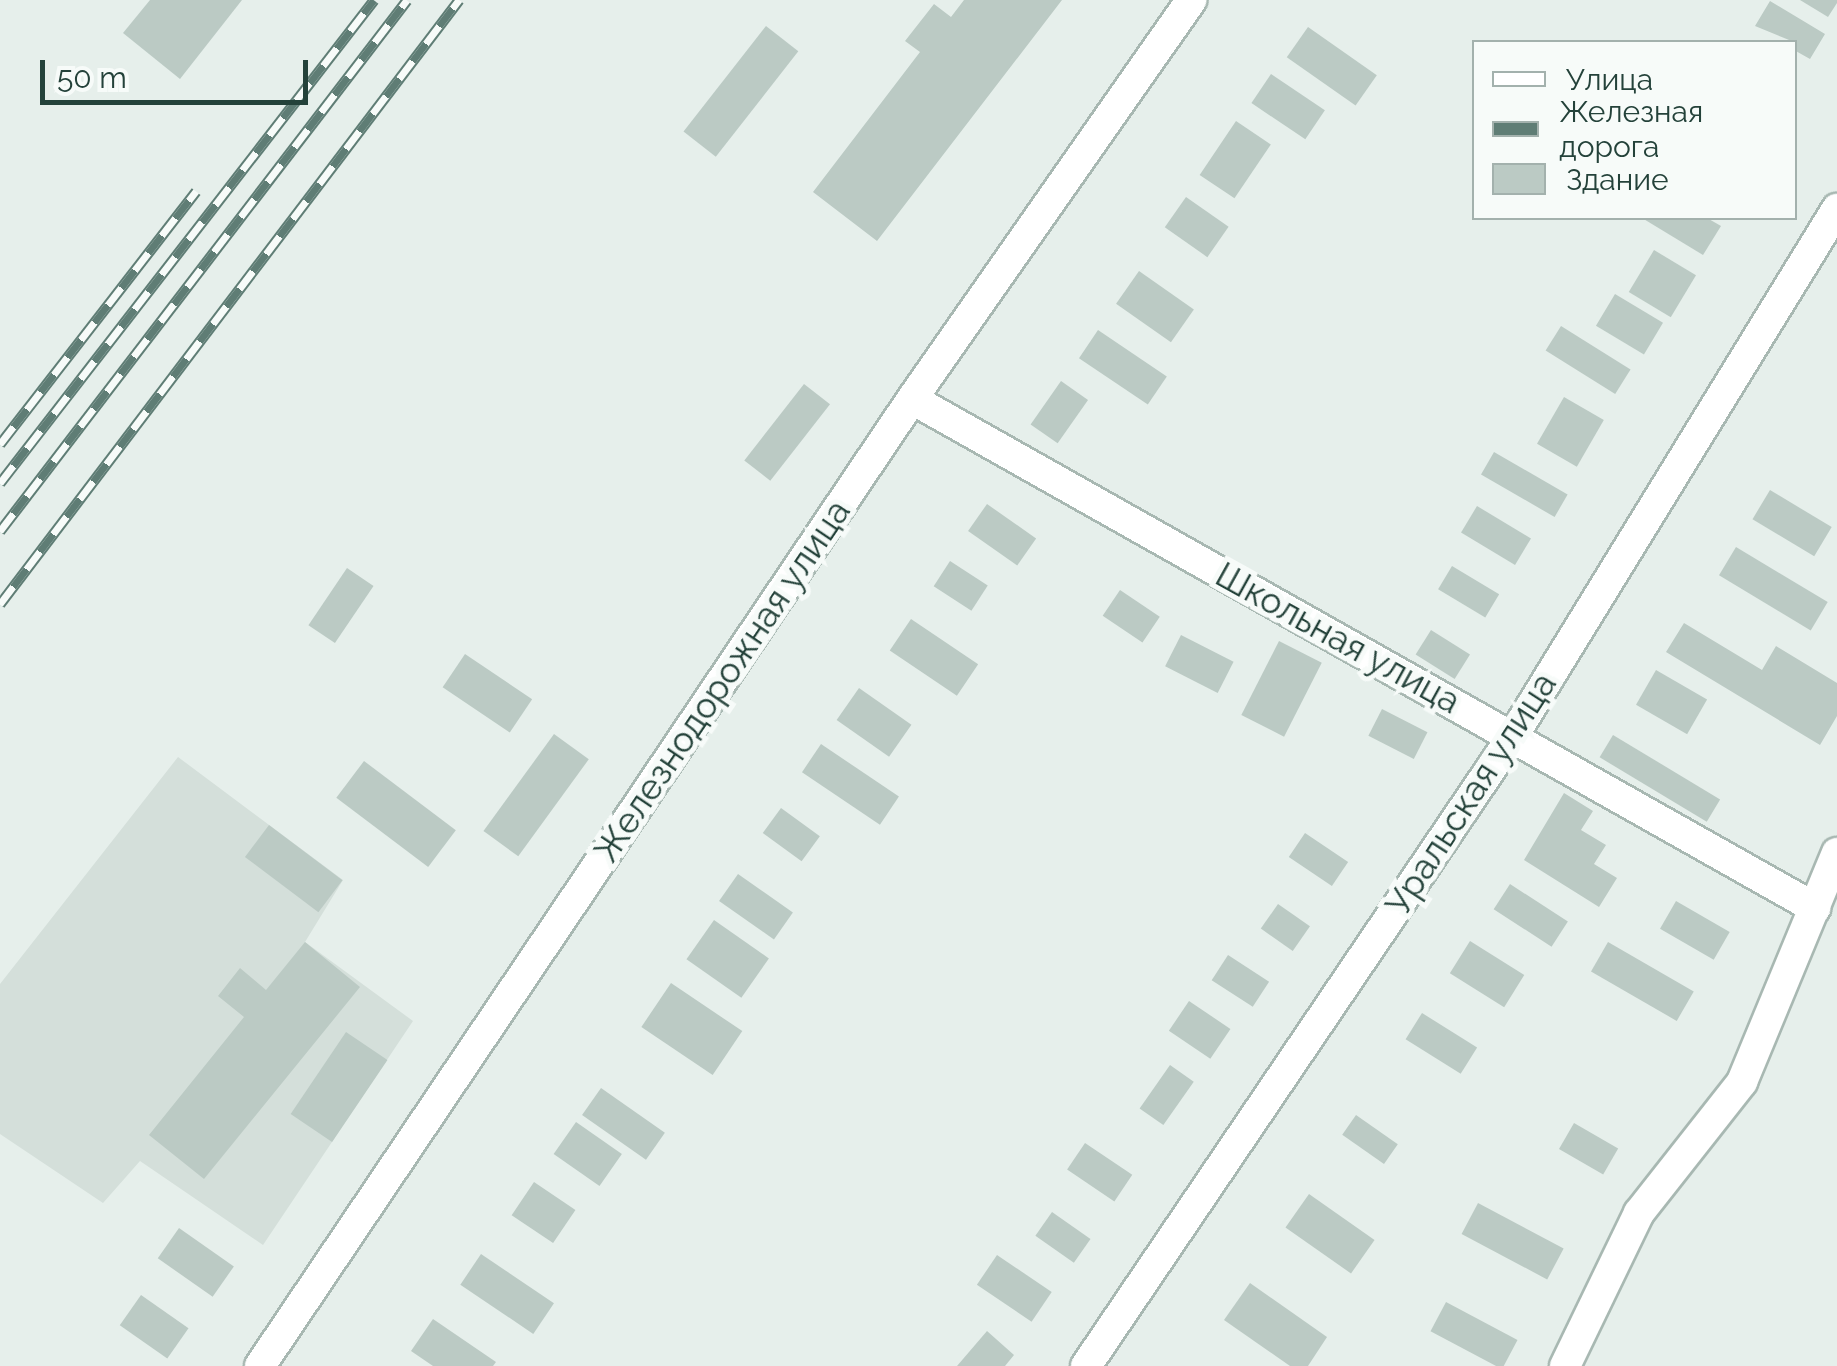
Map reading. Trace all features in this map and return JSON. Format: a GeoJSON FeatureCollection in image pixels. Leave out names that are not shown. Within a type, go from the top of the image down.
{"type":"FeatureCollection","features":[{"type":"Feature","properties":{"kind":"street","name":"Железнодорожная улица"},"geometry":{"type":"LineString","coordinates":[[260,1366],[912,399],[1191,0]]}},
{"type":"Feature","properties":{"kind":"street","name":"Уральская улица"},"geometry":{"type":"LineString","coordinates":[[1086,1366],[1513,736],[1837,210]]}},
{"type":"Feature","properties":{"kind":"street","name":"Школьная улица"},"geometry":{"type":"LineString","coordinates":[[912,399],[1815,908]]}},
{"type":"Feature","properties":{"kind":"street"},"geometry":{"type":"LineString","coordinates":[[1565,1366],[1639,1213],[1742,1082],[1837,853]]}},
{"type":"Feature","properties":{"kind":"shaded area"},"geometry":{"type":"Polygon","coordinates":[[[178,757],[343,880],[305,942],[413,1021],[263,1245],[140,1161],[103,1203],[0,1134],[0,984],[178,757]]]}},
{"type":"Feature","properties":{"kind":"building"},"geometry":{"type":"Polygon","coordinates":[[[150,0],[242,0],[180,79],[123,33],[150,0]]]}},
{"type":"Feature","properties":{"kind":"building"},"geometry":{"type":"Polygon","coordinates":[[[964,0],[1062,0],[877,241],[813,192],[920,52],[905,41],[934,4],[951,17],[964,0]]]}},
{"type":"Feature","properties":{"kind":"building"},"geometry":{"type":"Polygon","coordinates":[[[1800,0],[1837,0],[1837,3],[1828,17],[1800,0]]]}},
{"type":"Feature","properties":{"kind":"building"},"geometry":{"type":"Polygon","coordinates":[[[1770,1],[1825,34],[1810,59],[1797,52],[1797,40],[1755,26],[1770,1]]]}},
{"type":"Feature","properties":{"kind":"building"},"geometry":{"type":"Polygon","coordinates":[[[766,26],[798,51],[716,157],[684,132],[766,26]]]}},
{"type":"Feature","properties":{"kind":"building"},"geometry":{"type":"Polygon","coordinates":[[[1308,27],[1377,75],[1356,105],[1287,57],[1308,27]]]}},
{"type":"Feature","properties":{"kind":"building"},"geometry":{"type":"Polygon","coordinates":[[[1271,74],[1325,110],[1305,139],[1251,103],[1271,74]]]}},
{"type":"Feature","properties":{"kind":"building"},"geometry":{"type":"Polygon","coordinates":[[[1236,121],[1271,144],[1234,198],[1200,175],[1236,121]]]}},
{"type":"Feature","properties":{"kind":"building"},"geometry":{"type":"Polygon","coordinates":[[[1186,197],[1229,227],[1207,257],[1165,227],[1186,197]]]}},
{"type":"Feature","properties":{"kind":"building"},"geometry":{"type":"Polygon","coordinates":[[[1645,220],[1710,220],[1721,226],[1703,255],[1645,220]]]}},
{"type":"Feature","properties":{"kind":"building"},"geometry":{"type":"Polygon","coordinates":[[[1654,250],[1696,275],[1671,317],[1629,292],[1654,250]]]}},
{"type":"Feature","properties":{"kind":"building"},"geometry":{"type":"Polygon","coordinates":[[[1139,271],[1194,309],[1171,342],[1116,304],[1139,271]]]}},
{"type":"Feature","properties":{"kind":"building"},"geometry":{"type":"Polygon","coordinates":[[[1615,294],[1663,323],[1644,355],[1596,326],[1615,294]]]}},
{"type":"Feature","properties":{"kind":"building"},"geometry":{"type":"Polygon","coordinates":[[[1561,326],[1631,369],[1615,394],[1546,351],[1561,326]]]}},
{"type":"Feature","properties":{"kind":"building"},"geometry":{"type":"Polygon","coordinates":[[[1098,330],[1167,376],[1148,405],[1079,358],[1098,330]]]}},
{"type":"Feature","properties":{"kind":"building"},"geometry":{"type":"Polygon","coordinates":[[[1061,381],[1088,400],[1058,443],[1031,424],[1061,381]]]}},
{"type":"Feature","properties":{"kind":"building"},"geometry":{"type":"Polygon","coordinates":[[[804,384],[830,404],[770,481],[744,460],[804,384]]]}},
{"type":"Feature","properties":{"kind":"building"},"geometry":{"type":"Polygon","coordinates":[[[1564,397],[1604,420],[1577,467],[1537,444],[1564,397]]]}},
{"type":"Feature","properties":{"kind":"building"},"geometry":{"type":"Polygon","coordinates":[[[1494,452],[1568,494],[1555,517],[1481,475],[1494,452]]]}},
{"type":"Feature","properties":{"kind":"building"},"geometry":{"type":"Polygon","coordinates":[[[1770,490],[1832,527],[1814,556],[1752,519],[1770,490]]]}},
{"type":"Feature","properties":{"kind":"building"},"geometry":{"type":"Polygon","coordinates":[[[987,504],[1036,538],[1017,565],[968,531],[987,504]]]}},
{"type":"Feature","properties":{"kind":"building"},"geometry":{"type":"Polygon","coordinates":[[[1477,506],[1531,538],[1515,565],[1461,533],[1477,506]]]}},
{"type":"Feature","properties":{"kind":"building"},"geometry":{"type":"Polygon","coordinates":[[[1736,547],[1828,602],[1811,630],[1719,575],[1736,547]]]}},
{"type":"Feature","properties":{"kind":"building"},"geometry":{"type":"Polygon","coordinates":[[[950,561],[988,586],[971,611],[934,586],[950,561]]]}},
{"type":"Feature","properties":{"kind":"building"},"geometry":{"type":"Polygon","coordinates":[[[1452,566],[1499,594],[1485,617],[1438,589],[1452,566]]]}},
{"type":"Feature","properties":{"kind":"building"},"geometry":{"type":"Polygon","coordinates":[[[347,568],[374,586],[335,643],[308,625],[347,568]]]}},
{"type":"Feature","properties":{"kind":"building"},"geometry":{"type":"Polygon","coordinates":[[[1120,590],[1160,617],[1142,643],[1103,616],[1120,590]]]}},
{"type":"Feature","properties":{"kind":"building"},"geometry":{"type":"Polygon","coordinates":[[[911,619],[978,664],[957,696],[890,651],[911,619]]]}},
{"type":"Feature","properties":{"kind":"building"},"geometry":{"type":"Polygon","coordinates":[[[1684,623],[1762,670],[1776,646],[1837,683],[1837,716],[1820,745],[1666,652],[1684,623]]]}},
{"type":"Feature","properties":{"kind":"building"},"geometry":{"type":"Polygon","coordinates":[[[1431,630],[1470,654],[1455,679],[1416,655],[1431,630]]]}},
{"type":"Feature","properties":{"kind":"building"},"geometry":{"type":"Polygon","coordinates":[[[1181,635],[1234,662],[1218,693],[1165,666],[1181,635]]]}},
{"type":"Feature","properties":{"kind":"building"},"geometry":{"type":"Polygon","coordinates":[[[1279,641],[1322,663],[1284,737],[1241,715],[1279,641]]]}},
{"type":"Feature","properties":{"kind":"building"},"geometry":{"type":"Polygon","coordinates":[[[465,654],[532,699],[510,732],[443,687],[465,654]]]}},
{"type":"Feature","properties":{"kind":"building"},"geometry":{"type":"Polygon","coordinates":[[[1656,670],[1707,699],[1687,734],[1636,705],[1656,670]]]}},
{"type":"Feature","properties":{"kind":"building"},"geometry":{"type":"Polygon","coordinates":[[[859,688],[911,725],[889,757],[837,720],[859,688]]]}},
{"type":"Feature","properties":{"kind":"building"},"geometry":{"type":"Polygon","coordinates":[[[1382,709],[1427,732],[1414,759],[1368,736],[1382,709]]]}},
{"type":"Feature","properties":{"kind":"building"},"geometry":{"type":"Polygon","coordinates":[[[554,734],[589,759],[518,856],[483,831],[554,734]]]}},
{"type":"Feature","properties":{"kind":"building"},"geometry":{"type":"Polygon","coordinates":[[[1613,735],[1720,799],[1707,822],[1600,757],[1613,735]]]}},
{"type":"Feature","properties":{"kind":"building"},"geometry":{"type":"Polygon","coordinates":[[[821,744],[899,797],[880,825],[802,772],[821,744]]]}},
{"type":"Feature","properties":{"kind":"building"},"geometry":{"type":"Polygon","coordinates":[[[364,761],[456,830],[428,867],[336,798],[364,761]]]}},
{"type":"Feature","properties":{"kind":"building"},"geometry":{"type":"Polygon","coordinates":[[[1564,793],[1593,811],[1581,830],[1606,845],[1594,864],[1617,878],[1599,907],[1524,860],[1564,793]]]}},
{"type":"Feature","properties":{"kind":"building"},"geometry":{"type":"Polygon","coordinates":[[[781,808],[820,836],[802,861],[763,833],[781,808]]]}},
{"type":"Feature","properties":{"kind":"building"},"geometry":{"type":"Polygon","coordinates":[[[269,825],[342,880],[318,912],[245,857],[269,825]]]}},
{"type":"Feature","properties":{"kind":"building"},"geometry":{"type":"Polygon","coordinates":[[[1305,833],[1348,862],[1332,886],[1289,857],[1305,833]]]}},
{"type":"Feature","properties":{"kind":"building"},"geometry":{"type":"Polygon","coordinates":[[[738,874],[793,912],[774,939],[719,901],[738,874]]]}},
{"type":"Feature","properties":{"kind":"building"},"geometry":{"type":"Polygon","coordinates":[[[1510,884],[1568,922],[1552,947],[1494,909],[1510,884]]]}},
{"type":"Feature","properties":{"kind":"building"},"geometry":{"type":"Polygon","coordinates":[[[1676,901],[1730,932],[1714,960],[1660,929],[1676,901]]]}},
{"type":"Feature","properties":{"kind":"building"},"geometry":{"type":"Polygon","coordinates":[[[1278,904],[1310,926],[1293,951],[1261,929],[1278,904]]]}},
{"type":"Feature","properties":{"kind":"building"},"geometry":{"type":"Polygon","coordinates":[[[714,920],[769,958],[741,998],[686,959],[714,920]]]}},
{"type":"Feature","properties":{"kind":"building"},"geometry":{"type":"Polygon","coordinates":[[[1470,941],[1524,975],[1504,1007],[1450,973],[1470,941]]]}},
{"type":"Feature","properties":{"kind":"building"},"geometry":{"type":"Polygon","coordinates":[[[305,942],[360,987],[204,1179],[149,1135],[244,1017],[218,996],[240,968],[266,990],[305,942]]]}},
{"type":"Feature","properties":{"kind":"building"},"geometry":{"type":"Polygon","coordinates":[[[1608,942],[1694,992],[1677,1021],[1591,971],[1608,942]]]}},
{"type":"Feature","properties":{"kind":"building"},"geometry":{"type":"Polygon","coordinates":[[[1228,955],[1269,982],[1253,1007],[1212,980],[1228,955]]]}},
{"type":"Feature","properties":{"kind":"building"},"geometry":{"type":"Polygon","coordinates":[[[671,983],[742,1031],[713,1075],[641,1027],[671,983]]]}},
{"type":"Feature","properties":{"kind":"building"},"geometry":{"type":"Polygon","coordinates":[[[1189,1001],[1230,1029],[1210,1059],[1169,1031],[1189,1001]]]}},
{"type":"Feature","properties":{"kind":"building"},"geometry":{"type":"Polygon","coordinates":[[[1422,1013],[1477,1047],[1461,1074],[1406,1039],[1422,1013]]]}},
{"type":"Feature","properties":{"kind":"building"},"geometry":{"type":"Polygon","coordinates":[[[346,1032],[387,1060],[332,1142],[291,1114],[346,1032]]]}},
{"type":"Feature","properties":{"kind":"building"},"geometry":{"type":"Polygon","coordinates":[[[1170,1065],[1194,1082],[1163,1125],[1140,1108],[1170,1065]]]}},
{"type":"Feature","properties":{"kind":"building"},"geometry":{"type":"Polygon","coordinates":[[[601,1088],[665,1133],[646,1160],[582,1115],[601,1088]]]}},
{"type":"Feature","properties":{"kind":"building"},"geometry":{"type":"Polygon","coordinates":[[[1356,1115],[1398,1144],[1384,1164],[1342,1135],[1356,1115]]]}},
{"type":"Feature","properties":{"kind":"building"},"geometry":{"type":"Polygon","coordinates":[[[576,1122],[622,1154],[600,1186],[554,1154],[576,1122]]]}},
{"type":"Feature","properties":{"kind":"building"},"geometry":{"type":"Polygon","coordinates":[[[1574,1123],[1618,1148],[1603,1174],[1559,1149],[1574,1123]]]}},
{"type":"Feature","properties":{"kind":"building"},"geometry":{"type":"Polygon","coordinates":[[[1085,1143],[1132,1175],[1114,1201],[1067,1170],[1085,1143]]]}},
{"type":"Feature","properties":{"kind":"building"},"geometry":{"type":"Polygon","coordinates":[[[534,1182],[575,1210],[553,1243],[512,1215],[534,1182]]]}},
{"type":"Feature","properties":{"kind":"building"},"geometry":{"type":"Polygon","coordinates":[[[1309,1194],[1375,1240],[1351,1273],[1285,1228],[1309,1194]]]}},
{"type":"Feature","properties":{"kind":"building"},"geometry":{"type":"Polygon","coordinates":[[[1478,1203],[1564,1249],[1547,1279],[1462,1234],[1478,1203]]]}},
{"type":"Feature","properties":{"kind":"building"},"geometry":{"type":"Polygon","coordinates":[[[1052,1212],[1091,1239],[1074,1263],[1035,1236],[1052,1212]]]}},
{"type":"Feature","properties":{"kind":"building"},"geometry":{"type":"Polygon","coordinates":[[[179,1228],[234,1266],[213,1297],[158,1258],[179,1228]]]}},
{"type":"Feature","properties":{"kind":"building"},"geometry":{"type":"Polygon","coordinates":[[[481,1254],[554,1303],[533,1334],[460,1285],[481,1254]]]}},
{"type":"Feature","properties":{"kind":"building"},"geometry":{"type":"Polygon","coordinates":[[[997,1255],[1052,1292],[1032,1322],[977,1285],[997,1255]]]}},
{"type":"Feature","properties":{"kind":"building"},"geometry":{"type":"Polygon","coordinates":[[[1250,1283],[1327,1337],[1308,1366],[1290,1366],[1224,1320],[1250,1283]]]}},
{"type":"Feature","properties":{"kind":"building"},"geometry":{"type":"Polygon","coordinates":[[[141,1295],[189,1328],[167,1359],[120,1325],[141,1295]]]}},
{"type":"Feature","properties":{"kind":"building"},"geometry":{"type":"Polygon","coordinates":[[[1446,1302],[1518,1340],[1504,1366],[1496,1366],[1431,1331],[1446,1302]]]}},
{"type":"Feature","properties":{"kind":"building"},"geometry":{"type":"Polygon","coordinates":[[[433,1319],[496,1362],[493,1366],[433,1366],[411,1351],[433,1319]]]}},
{"type":"Feature","properties":{"kind":"building"},"geometry":{"type":"Polygon","coordinates":[[[987,1331],[1014,1355],[1005,1366],[957,1366],[987,1331]]]}},
{"type":"Feature","properties":{"kind":"railway"},"geometry":{"type":"LineString","coordinates":[[0,483],[374,0]]}},
{"type":"Feature","properties":{"kind":"railway"},"geometry":{"type":"LineString","coordinates":[[0,531],[407,0]]}},
{"type":"Feature","properties":{"kind":"railway"},"geometry":{"type":"LineString","coordinates":[[0,604],[459,0]]}},
{"type":"Feature","properties":{"kind":"railway"},"geometry":{"type":"LineString","coordinates":[[0,444],[196,191]]}}]}
